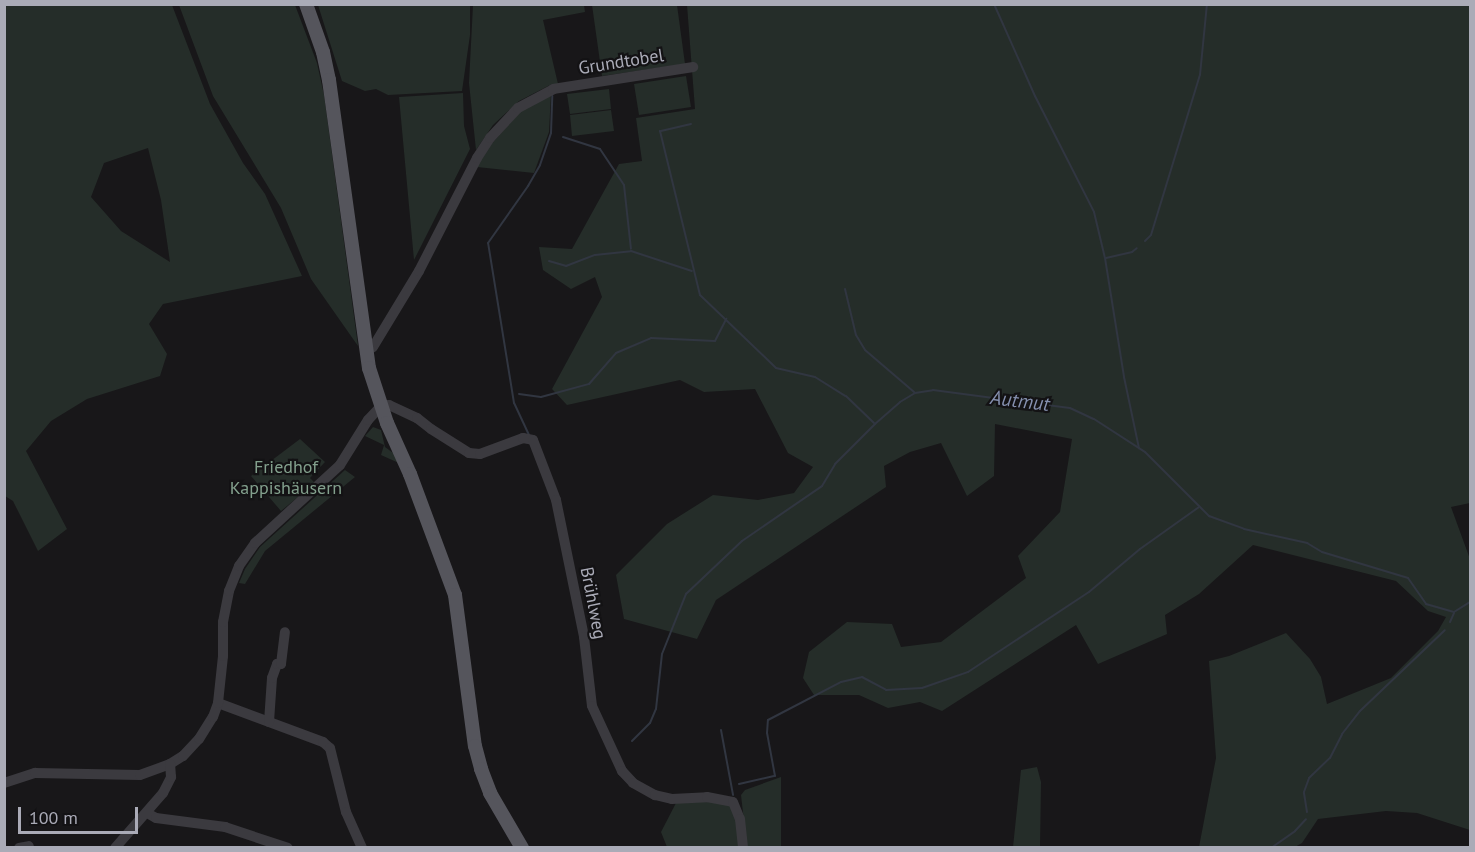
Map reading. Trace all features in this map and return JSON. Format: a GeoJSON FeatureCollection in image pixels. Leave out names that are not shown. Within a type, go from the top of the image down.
{"type":"FeatureCollection","features":[{"type":"Feature","properties":{"kind":"main road"},"geometry":{"type":"LineString","coordinates":[[306,4],[323,52],[329,80],[365,352],[381,406],[410,474],[455,595],[480,769],[490,793],[522,848]]}},
{"type":"Feature","properties":{"kind":"street","name":"Grundtobel"},"geometry":{"type":"LineString","coordinates":[[365,352],[373,347],[419,271],[490,138],[518,108],[553,89],[693,67]]}},
{"type":"Feature","properties":{"kind":"street","name":"Brühlweg"},"geometry":{"type":"LineString","coordinates":[[381,406],[388,405],[403,409],[469,453],[480,454],[524,438],[533,440],[556,500],[584,637],[592,706],[622,771],[633,783],[655,795],[672,799],[707,796],[733,802],[740,819],[744,848]]}},
{"type":"Feature","properties":{"kind":"street"},"geometry":{"type":"LineString","coordinates":[[4,783],[35,773],[140,775],[170,764],[183,756],[199,739],[213,717],[218,703],[223,656],[223,622],[229,591],[238,566],[255,543],[340,465],[368,420],[381,406]]}},
{"type":"Feature","properties":{"kind":"street"},"geometry":{"type":"LineString","coordinates":[[269,722],[272,678],[277,664],[281,664],[285,632]]}},
{"type":"Feature","properties":{"kind":"street"},"geometry":{"type":"LineString","coordinates":[[218,703],[324,742],[330,748],[346,812],[362,848]]}},
{"type":"Feature","properties":{"kind":"street"},"geometry":{"type":"LineString","coordinates":[[115,848],[163,794],[171,777],[170,764]]}},
{"type":"Feature","properties":{"kind":"street"},"geometry":{"type":"LineString","coordinates":[[147,813],[156,818],[225,827],[288,848]]}},
{"type":"Feature","properties":{"kind":"green space"},"geometry":{"type":"Polygon","coordinates":[[[5,4],[172,5],[210,104],[243,163],[265,194],[302,276],[163,304],[149,324],[167,354],[160,376],[87,399],[51,421],[26,451],[67,529],[38,551],[13,501],[5,496],[5,4]],[[148,148],[104,163],[91,197],[121,231],[170,262],[161,200],[148,148]]]}},
{"type":"Feature","properties":{"kind":"green space"},"geometry":{"type":"Polygon","coordinates":[[[179,5],[295,5],[317,63],[324,95],[358,346],[311,279],[281,208],[213,96],[179,5]]]}},
{"type":"Feature","properties":{"kind":"green space"},"geometry":{"type":"Polygon","coordinates":[[[318,5],[470,5],[470,35],[462,91],[388,95],[376,89],[365,91],[342,81],[318,5]]]}},
{"type":"Feature","properties":{"kind":"green space"},"geometry":{"type":"Polygon","coordinates":[[[473,5],[584,5],[585,12],[543,20],[558,84],[552,84],[519,101],[493,125],[476,150],[469,83],[473,5]]]}},
{"type":"Feature","properties":{"kind":"green space"},"geometry":{"type":"Polygon","coordinates":[[[592,5],[677,5],[685,64],[602,76],[592,5]]]}},
{"type":"Feature","properties":{"kind":"green space"},"geometry":{"type":"Polygon","coordinates":[[[687,5],[1470,5],[1470,503],[1451,507],[1470,559],[1470,830],[1417,813],[1386,811],[1318,819],[1302,843],[1295,847],[1199,847],[1216,758],[1209,661],[1229,656],[1286,633],[1310,659],[1321,677],[1327,704],[1391,678],[1438,631],[1446,617],[1428,611],[1396,581],[1253,545],[1199,594],[1165,615],[1167,634],[1098,664],[1076,625],[942,711],[920,702],[888,708],[859,695],[814,695],[803,678],[809,652],[847,622],[892,624],[901,647],[941,642],[1026,578],[1018,556],[1060,512],[1072,439],[995,424],[994,476],[967,496],[941,443],[910,452],[884,466],[886,487],[716,600],[697,639],[624,619],[616,575],[667,524],[713,495],[758,500],[794,493],[813,467],[788,453],[755,389],[704,392],[680,380],[567,405],[552,389],[602,297],[595,277],[571,289],[543,270],[539,247],[572,249],[619,164],[642,161],[636,118],[695,109],[687,5]]]}},
{"type":"Feature","properties":{"kind":"green space"},"geometry":{"type":"Polygon","coordinates":[[[686,76],[691,107],[639,115],[634,84],[686,76]]]}},
{"type":"Feature","properties":{"kind":"green space"},"geometry":{"type":"Polygon","coordinates":[[[609,89],[611,109],[570,114],[567,94],[609,89]]]}},
{"type":"Feature","properties":{"kind":"green space"},"geometry":{"type":"Polygon","coordinates":[[[463,93],[464,126],[470,149],[414,260],[399,97],[463,93]]]}},
{"type":"Feature","properties":{"kind":"green space"},"geometry":{"type":"Polygon","coordinates":[[[551,94],[549,132],[534,173],[477,167],[485,151],[522,110],[551,94]]]}},
{"type":"Feature","properties":{"kind":"green space"},"geometry":{"type":"Polygon","coordinates":[[[611,110],[614,131],[572,136],[570,115],[611,110]]]}},
{"type":"Feature","properties":{"kind":"green space"},"geometry":{"type":"Polygon","coordinates":[[[373,427],[381,430],[385,447],[396,455],[401,464],[381,455],[384,445],[365,436],[373,427]]]}},
{"type":"Feature","properties":{"kind":"green space","name":"Friedhof Kappishäusern"},"geometry":{"type":"Polygon","coordinates":[[[300,439],[325,462],[310,478],[315,483],[281,511],[251,476],[300,439]]]}},
{"type":"Feature","properties":{"kind":"green space"},"geometry":{"type":"Polygon","coordinates":[[[345,470],[355,477],[265,551],[245,584],[239,583],[245,569],[260,547],[345,470]]]}},
{"type":"Feature","properties":{"kind":"green space"},"geometry":{"type":"Polygon","coordinates":[[[1037,767],[1041,782],[1040,847],[1013,847],[1021,770],[1037,767]]]}},
{"type":"Feature","properties":{"kind":"green space"},"geometry":{"type":"Polygon","coordinates":[[[781,777],[781,847],[747,847],[741,795],[745,790],[781,777]]]}},
{"type":"Feature","properties":{"kind":"green space"},"geometry":{"type":"Polygon","coordinates":[[[707,800],[735,807],[741,847],[667,847],[661,832],[676,803],[707,800]]]}},
{"type":"Feature","properties":{"kind":"waterway"},"geometry":{"type":"LineString","coordinates":[[994,4],[1035,96],[1094,212],[1105,258],[1124,377],[1139,448]]}},
{"type":"Feature","properties":{"kind":"waterway"},"geometry":{"type":"LineString","coordinates":[[1145,241],[1151,235],[1200,75],[1207,4]]}},
{"type":"Feature","properties":{"kind":"waterway"},"geometry":{"type":"LineString","coordinates":[[529,435],[514,403],[488,243],[540,165],[551,133],[552,96]]}},
{"type":"Feature","properties":{"kind":"waterway","name":"Autmut"},"geometry":{"type":"LineString","coordinates":[[691,124],[660,131],[700,295],[776,368],[815,377],[846,396],[875,424],[900,402],[915,393],[933,390],[1070,408],[1094,419],[1145,452],[1209,516],[1244,529],[1307,543],[1322,552],[1408,578],[1426,604],[1454,612],[1470,602]]}},
{"type":"Feature","properties":{"kind":"waterway"},"geometry":{"type":"LineString","coordinates":[[563,137],[600,149],[624,185],[631,249]]}},
{"type":"Feature","properties":{"kind":"waterway"},"geometry":{"type":"LineString","coordinates":[[1106,258],[1132,252],[1137,248]]}},
{"type":"Feature","properties":{"kind":"waterway"},"geometry":{"type":"LineString","coordinates":[[549,261],[566,266],[595,255],[631,251],[692,271]]}},
{"type":"Feature","properties":{"kind":"waterway"},"geometry":{"type":"LineString","coordinates":[[845,289],[856,335],[865,350],[914,392]]}},
{"type":"Feature","properties":{"kind":"waterway"},"geometry":{"type":"LineString","coordinates":[[519,394],[541,397],[589,384],[616,353],[651,338],[715,341],[726,319]]}},
{"type":"Feature","properties":{"kind":"waterway"},"geometry":{"type":"LineString","coordinates":[[632,741],[650,723],[656,709],[662,654],[686,594],[742,541],[822,486],[835,464],[875,424]]}},
{"type":"Feature","properties":{"kind":"waterway"},"geometry":{"type":"LineString","coordinates":[[739,784],[775,776],[767,733],[768,720],[841,682],[862,677],[886,690],[922,688],[968,672],[1089,592],[1140,549],[1199,507]]}},
{"type":"Feature","properties":{"kind":"waterway"},"geometry":{"type":"LineString","coordinates":[[1450,622],[1454,613]]}},
{"type":"Feature","properties":{"kind":"waterway"},"geometry":{"type":"LineString","coordinates":[[1307,812],[1304,792],[1309,778],[1330,758],[1342,734],[1360,711],[1445,630]]}},
{"type":"Feature","properties":{"kind":"waterway"},"geometry":{"type":"LineString","coordinates":[[721,730],[733,795]]}},
{"type":"Feature","properties":{"kind":"waterway"},"geometry":{"type":"LineString","coordinates":[[1271,848],[1295,831],[1306,819]]}}]}
